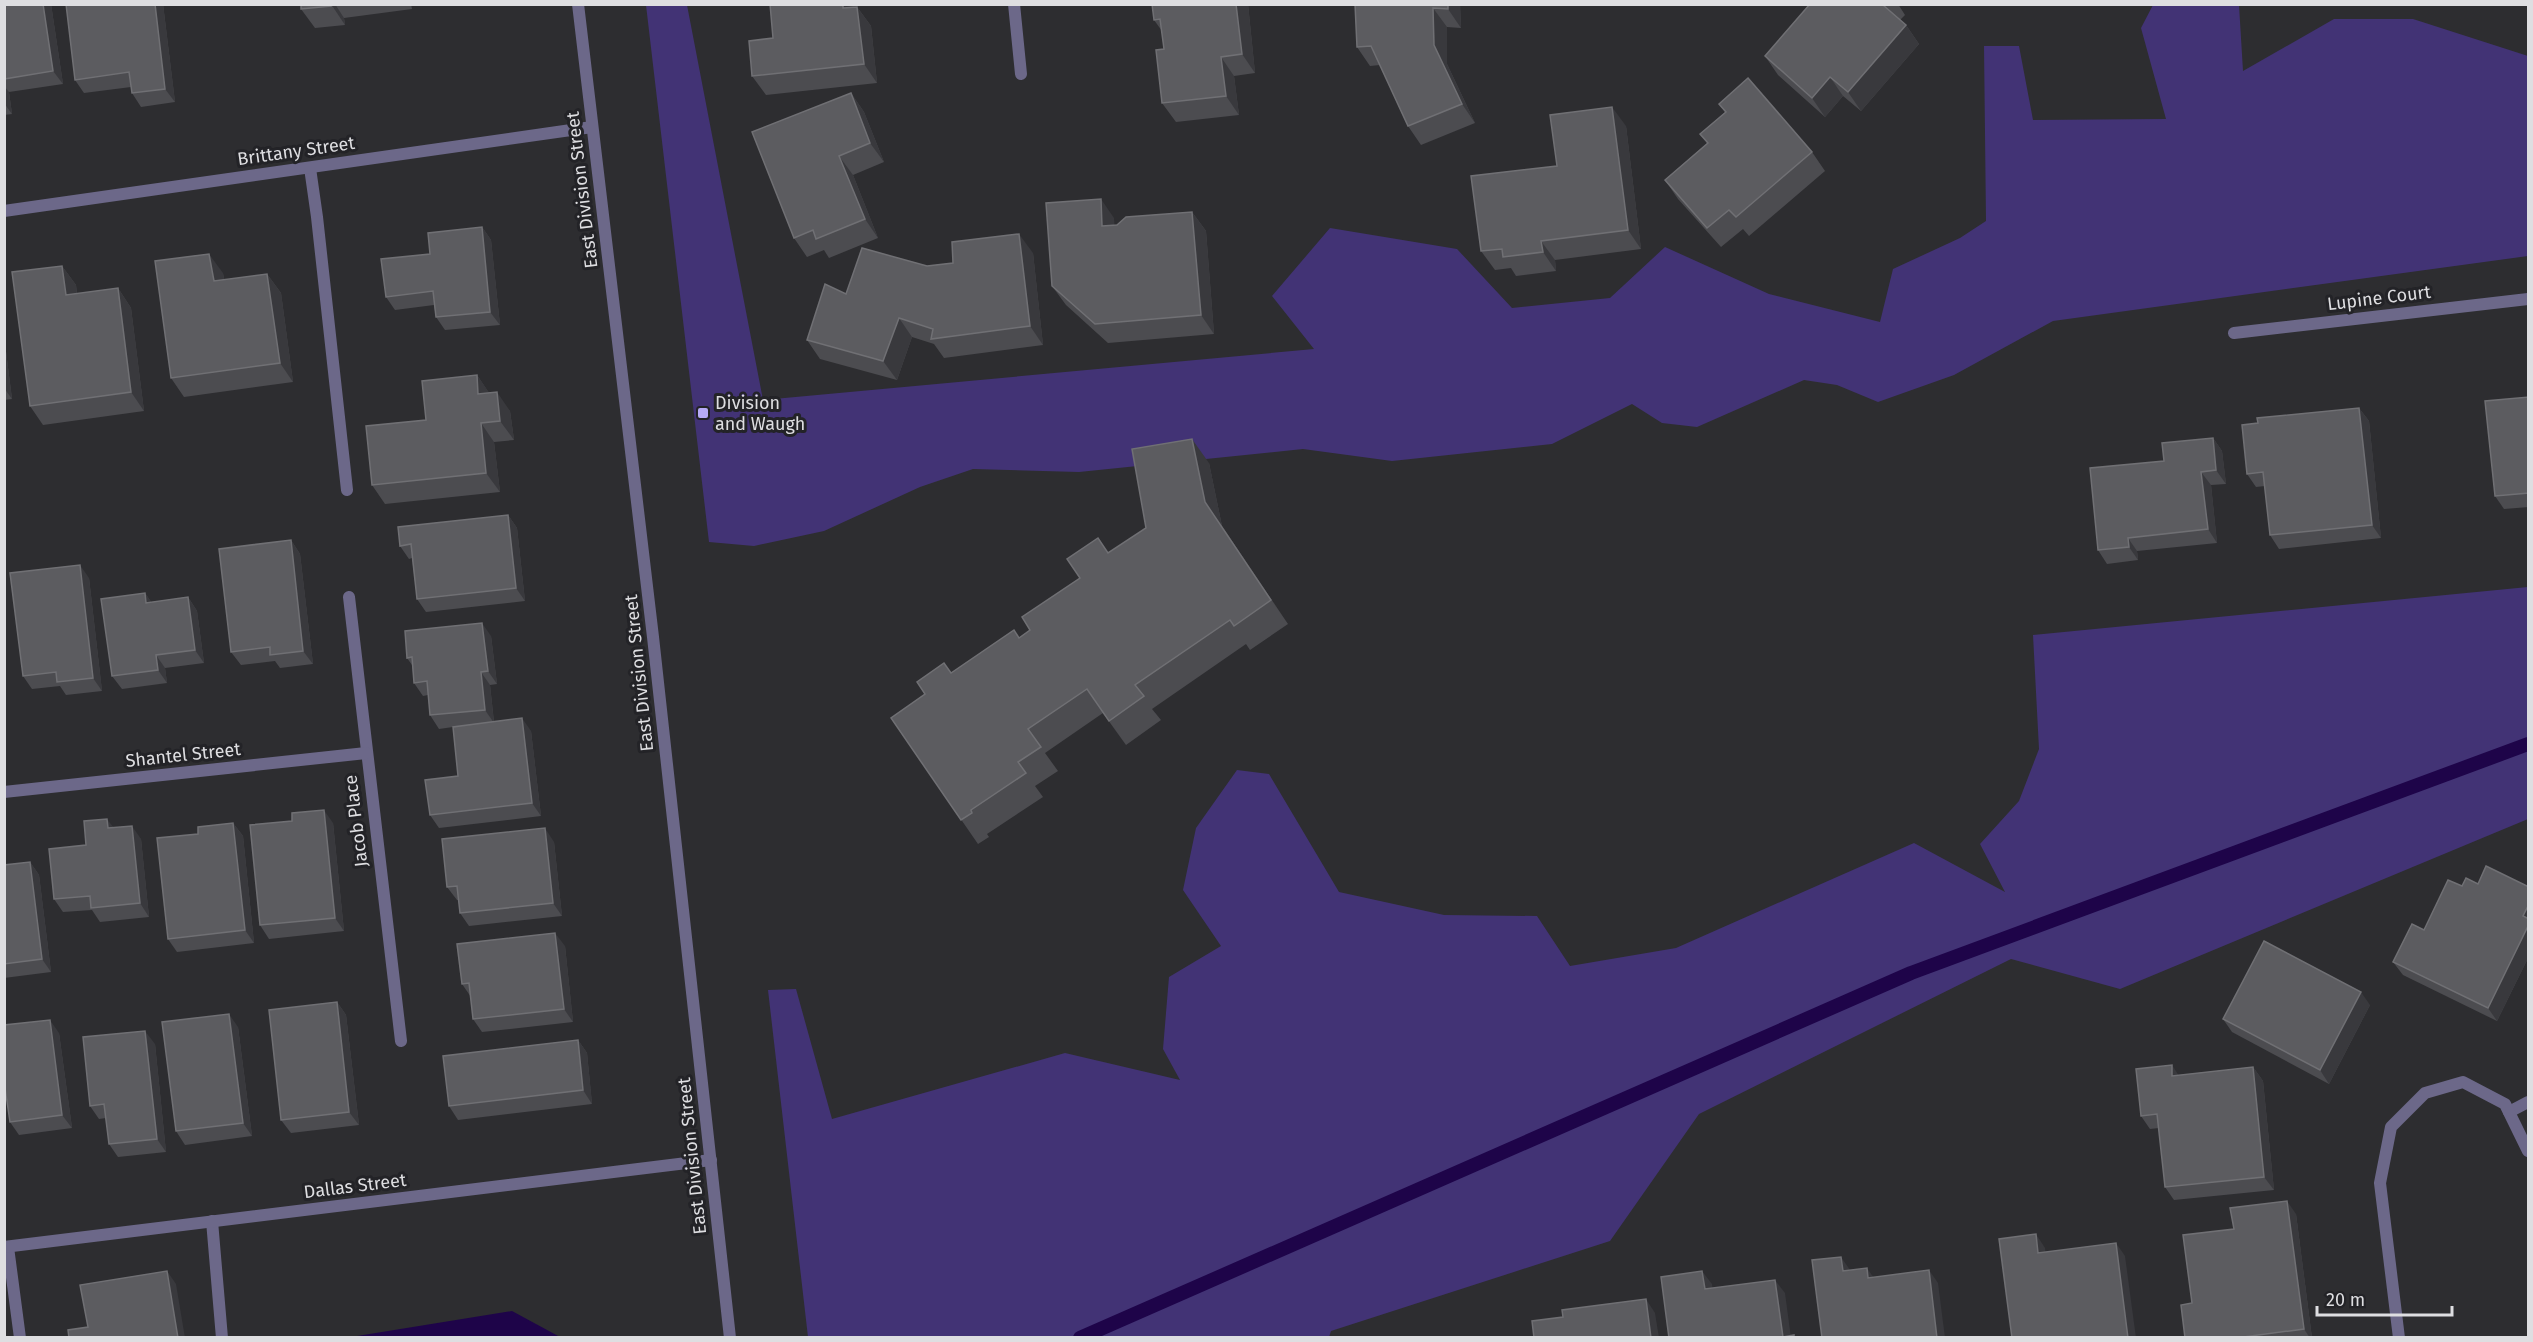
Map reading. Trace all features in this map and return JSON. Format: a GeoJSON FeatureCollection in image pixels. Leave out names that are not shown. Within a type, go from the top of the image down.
{"type":"FeatureCollection","features":[{"type":"Feature","properties":{"kind":"street","name":"East Division Street"},"geometry":{"type":"LineString","coordinates":[[578,4],[652,625],[730,1338]]}},
{"type":"Feature","properties":{"kind":"street"},"geometry":{"type":"LineString","coordinates":[[1014,4],[1021,74]]}},
{"type":"Feature","properties":{"kind":"street","name":"Brittany Street"},"geometry":{"type":"LineString","coordinates":[[4,211],[592,127]]}},
{"type":"Feature","properties":{"kind":"street"},"geometry":{"type":"LineString","coordinates":[[310,168],[347,490]]}},
{"type":"Feature","properties":{"kind":"street","name":"Lupine Court"},"geometry":{"type":"LineString","coordinates":[[2234,333],[2529,299]]}},
{"type":"Feature","properties":{"kind":"street","name":"Jacob Place"},"geometry":{"type":"LineString","coordinates":[[349,597],[400,1041]]}},
{"type":"Feature","properties":{"kind":"street","name":"Shantel Street"},"geometry":{"type":"LineString","coordinates":[[4,792],[366,753]]}},
{"type":"Feature","properties":{"kind":"street"},"geometry":{"type":"LineString","coordinates":[[2399,1338],[2380,1183],[2391,1127],[2425,1093],[2463,1082],[2505,1104],[2529,1151]]}},
{"type":"Feature","properties":{"kind":"street"},"geometry":{"type":"LineString","coordinates":[[2509,1112],[2529,1102]]}},
{"type":"Feature","properties":{"kind":"street","name":"Dallas Street"},"geometry":{"type":"LineString","coordinates":[[6,1247],[711,1160]]}},
{"type":"Feature","properties":{"kind":"street"},"geometry":{"type":"LineString","coordinates":[[212,1221],[222,1338]]}},
{"type":"Feature","properties":{"kind":"street"},"geometry":{"type":"LineString","coordinates":[[6,1247],[20,1338]]}},
{"type":"Feature","properties":{"kind":"shaded area"},"geometry":{"type":"Polygon","coordinates":[[[646,5],[687,5],[763,400],[1314,349],[1272,296],[1330,228],[1457,249],[1512,308],[1610,298],[1665,247],[1769,294],[1880,322],[1893,269],[1960,238],[1986,221],[1984,46],[2019,46],[2033,120],[2166,119],[2141,28],[2153,5],[2239,5],[2243,71],[2334,19],[2413,19],[2528,56],[2528,256],[2053,321],[1954,375],[1878,402],[1837,385],[1804,380],[1697,427],[1662,423],[1632,404],[1552,444],[1392,461],[1303,449],[1079,472],[973,469],[920,487],[824,531],[754,546],[709,542],[646,5]]]}},
{"type":"Feature","properties":{"kind":"shaded area"},"geometry":{"type":"Polygon","coordinates":[[[2528,587],[2528,819],[2120,989],[2011,959],[1699,1114],[1610,1241],[1331,1331],[1329,1337],[808,1337],[768,990],[796,989],[832,1119],[1065,1053],[1180,1080],[1163,1049],[1169,977],[1221,946],[1183,890],[1196,828],[1237,770],[1269,774],[1339,892],[1444,915],[1537,916],[1570,966],[1676,948],[1914,843],[2005,892],[1980,844],[2019,801],[2039,749],[2033,635],[2528,587]]]}},
{"type":"Feature","properties":{"kind":"shaded area"},"geometry":{"type":"Polygon","coordinates":[[[512,1311],[560,1337],[351,1337],[512,1311]]]}},
{"type":"Feature","properties":{"kind":"building"},"geometry":{"type":"Polygon","coordinates":[[[4,4],[43,4],[53,71],[4,79],[4,4]]]}},
{"type":"Feature","properties":{"kind":"building"},"geometry":{"type":"Polygon","coordinates":[[[66,4],[155,4],[165,89],[132,93],[129,72],[75,80],[66,4]]]}},
{"type":"Feature","properties":{"kind":"building"},"geometry":{"type":"Polygon","coordinates":[[[301,4],[331,4],[331,6],[301,9],[301,4]]]}},
{"type":"Feature","properties":{"kind":"building"},"geometry":{"type":"Polygon","coordinates":[[[770,4],[843,4],[843,8],[857,7],[864,64],[752,76],[749,41],[773,38],[770,4]]]}},
{"type":"Feature","properties":{"kind":"building"},"geometry":{"type":"Polygon","coordinates":[[[1152,4],[1236,4],[1242,54],[1221,57],[1226,96],[1162,103],[1156,50],[1164,49],[1160,19],[1154,20],[1152,4]]]}},
{"type":"Feature","properties":{"kind":"building"},"geometry":{"type":"Polygon","coordinates":[[[1355,4],[1448,4],[1448,9],[1433,8],[1434,45],[1462,104],[1408,126],[1371,46],[1357,47],[1355,4]]]}},
{"type":"Feature","properties":{"kind":"building"},"geometry":{"type":"Polygon","coordinates":[[[1810,4],[1884,4],[1906,25],[1848,92],[1830,77],[1812,98],[1765,56],[1810,4]]]}},
{"type":"Feature","properties":{"kind":"building"},"geometry":{"type":"Polygon","coordinates":[[[1748,78],[1812,152],[1736,217],[1729,210],[1707,228],[1665,180],[1708,143],[1700,134],[1726,112],[1719,104],[1748,78]]]}},
{"type":"Feature","properties":{"kind":"building"},"geometry":{"type":"Polygon","coordinates":[[[851,93],[870,143],[839,156],[865,219],[816,239],[813,230],[794,238],[752,132],[851,93]]]}},
{"type":"Feature","properties":{"kind":"building"},"geometry":{"type":"Polygon","coordinates":[[[1612,107],[1628,230],[1541,241],[1543,252],[1503,257],[1502,249],[1481,251],[1471,176],[1557,166],[1550,115],[1612,107]]]}},
{"type":"Feature","properties":{"kind":"building"},"geometry":{"type":"Polygon","coordinates":[[[1101,199],[1102,226],[1117,225],[1126,217],[1192,212],[1201,315],[1095,324],[1052,286],[1046,203],[1101,199]]]}},
{"type":"Feature","properties":{"kind":"building"},"geometry":{"type":"Polygon","coordinates":[[[482,227],[490,312],[436,317],[433,291],[386,297],[381,259],[430,254],[428,233],[482,227]]]}},
{"type":"Feature","properties":{"kind":"building"},"geometry":{"type":"Polygon","coordinates":[[[1019,234],[1030,326],[931,339],[933,329],[899,318],[883,361],[807,340],[825,284],[846,294],[862,248],[927,266],[953,263],[952,242],[1019,234]]]}},
{"type":"Feature","properties":{"kind":"building"},"geometry":{"type":"Polygon","coordinates":[[[209,254],[214,281],[267,274],[280,363],[171,378],[155,261],[209,254]]]}},
{"type":"Feature","properties":{"kind":"building"},"geometry":{"type":"Polygon","coordinates":[[[62,266],[66,295],[118,288],[131,392],[30,406],[12,272],[62,266]]]}},
{"type":"Feature","properties":{"kind":"building"},"geometry":{"type":"Polygon","coordinates":[[[477,375],[478,394],[497,392],[500,421],[481,423],[486,473],[372,485],[366,426],[426,420],[422,381],[477,375]]]}},
{"type":"Feature","properties":{"kind":"building"},"geometry":{"type":"Polygon","coordinates":[[[2529,397],[2529,493],[2495,496],[2485,401],[2529,397]]]}},
{"type":"Feature","properties":{"kind":"building"},"geometry":{"type":"Polygon","coordinates":[[[2359,408],[2372,525],[2270,535],[2263,472],[2247,474],[2242,425],[2258,423],[2257,418],[2359,408]]]}},
{"type":"Feature","properties":{"kind":"building"},"geometry":{"type":"Polygon","coordinates":[[[2213,438],[2216,470],[2201,472],[2208,529],[2128,538],[2129,547],[2098,550],[2090,468],[2164,461],[2162,443],[2213,438]]]}},
{"type":"Feature","properties":{"kind":"building"},"geometry":{"type":"Polygon","coordinates":[[[1192,439],[1205,502],[1271,600],[1234,626],[1230,620],[1135,685],[1144,696],[1109,721],[1087,689],[1028,729],[1041,747],[1018,762],[1026,773],[971,810],[972,813],[961,820],[891,718],[925,694],[917,682],[944,663],[951,673],[1014,630],[1019,638],[1030,630],[1022,617],[1080,578],[1067,559],[1098,538],[1108,553],[1146,528],[1132,449],[1192,439]]]}},
{"type":"Feature","properties":{"kind":"building"},"geometry":{"type":"Polygon","coordinates":[[[508,515],[516,588],[417,599],[411,544],[400,546],[398,527],[508,515]]]}},
{"type":"Feature","properties":{"kind":"building"},"geometry":{"type":"Polygon","coordinates":[[[291,540],[303,651],[270,655],[270,647],[231,652],[219,549],[291,540]]]}},
{"type":"Feature","properties":{"kind":"building"},"geometry":{"type":"Polygon","coordinates":[[[80,565],[93,678],[57,682],[56,672],[23,676],[10,573],[80,565]]]}},
{"type":"Feature","properties":{"kind":"building"},"geometry":{"type":"Polygon","coordinates":[[[145,593],[146,603],[188,597],[195,650],[156,655],[158,670],[112,676],[101,599],[145,593]]]}},
{"type":"Feature","properties":{"kind":"building"},"geometry":{"type":"Polygon","coordinates":[[[482,623],[488,671],[481,672],[485,710],[430,715],[427,681],[414,683],[412,657],[407,658],[405,631],[482,623]]]}},
{"type":"Feature","properties":{"kind":"building"},"geometry":{"type":"Polygon","coordinates":[[[522,718],[532,803],[430,815],[425,780],[458,776],[453,727],[522,718]]]}},
{"type":"Feature","properties":{"kind":"building"},"geometry":{"type":"Polygon","coordinates":[[[324,810],[335,918],[260,925],[250,825],[292,821],[292,813],[324,810]]]}},
{"type":"Feature","properties":{"kind":"building"},"geometry":{"type":"Polygon","coordinates":[[[107,819],[108,828],[132,826],[140,903],[91,908],[90,896],[54,899],[49,849],[86,845],[84,821],[107,819]]]}},
{"type":"Feature","properties":{"kind":"building"},"geometry":{"type":"Polygon","coordinates":[[[233,823],[245,930],[168,939],[157,838],[198,834],[198,827],[233,823]]]}},
{"type":"Feature","properties":{"kind":"building"},"geometry":{"type":"Polygon","coordinates":[[[545,828],[553,903],[460,913],[457,886],[447,887],[442,839],[545,828]]]}},
{"type":"Feature","properties":{"kind":"building"},"geometry":{"type":"Polygon","coordinates":[[[30,862],[42,959],[4,964],[4,865],[30,862]]]}},
{"type":"Feature","properties":{"kind":"building"},"geometry":{"type":"Polygon","coordinates":[[[2486,866],[2529,887],[2529,904],[2523,916],[2529,919],[2529,924],[2488,1008],[2393,962],[2412,924],[2424,930],[2448,880],[2462,886],[2466,878],[2478,884],[2486,866]]]}},
{"type":"Feature","properties":{"kind":"building"},"geometry":{"type":"Polygon","coordinates":[[[555,933],[564,1009],[473,1019],[469,983],[462,984],[457,944],[555,933]]]}},
{"type":"Feature","properties":{"kind":"building"},"geometry":{"type":"Polygon","coordinates":[[[2264,941],[2361,992],[2320,1070],[2223,1019],[2264,941]]]}},
{"type":"Feature","properties":{"kind":"building"},"geometry":{"type":"Polygon","coordinates":[[[337,1002],[349,1112],[281,1120],[269,1010],[337,1002]]]}},
{"type":"Feature","properties":{"kind":"building"},"geometry":{"type":"Polygon","coordinates":[[[229,1014],[243,1123],[176,1131],[162,1022],[229,1014]]]}},
{"type":"Feature","properties":{"kind":"building"},"geometry":{"type":"Polygon","coordinates":[[[50,1020],[62,1115],[10,1122],[4,1081],[4,1025],[50,1020]]]}},
{"type":"Feature","properties":{"kind":"building"},"geometry":{"type":"Polygon","coordinates":[[[145,1031],[157,1139],[109,1144],[104,1104],[90,1106],[83,1037],[145,1031]]]}},
{"type":"Feature","properties":{"kind":"building"},"geometry":{"type":"Polygon","coordinates":[[[578,1040],[583,1090],[449,1106],[443,1056],[578,1040]]]}},
{"type":"Feature","properties":{"kind":"building"},"geometry":{"type":"Polygon","coordinates":[[[2172,1065],[2172,1076],[2253,1067],[2264,1177],[2165,1187],[2157,1114],[2141,1116],[2136,1069],[2172,1065]]]}},
{"type":"Feature","properties":{"kind":"building"},"geometry":{"type":"Polygon","coordinates":[[[2287,1201],[2304,1329],[2236,1338],[2185,1338],[2181,1305],[2192,1303],[2183,1235],[2234,1229],[2230,1208],[2287,1201]]]}},
{"type":"Feature","properties":{"kind":"building"},"geometry":{"type":"Polygon","coordinates":[[[2036,1234],[2038,1253],[2116,1243],[2128,1338],[2012,1338],[1999,1239],[2036,1234]]]}},
{"type":"Feature","properties":{"kind":"building"},"geometry":{"type":"Polygon","coordinates":[[[1841,1257],[1843,1271],[1867,1268],[1868,1278],[1929,1270],[1937,1338],[1822,1338],[1812,1260],[1841,1257]]]}},
{"type":"Feature","properties":{"kind":"building"},"geometry":{"type":"Polygon","coordinates":[[[167,1271],[178,1338],[69,1338],[68,1330],[88,1327],[80,1285],[167,1271]]]}},
{"type":"Feature","properties":{"kind":"building"},"geometry":{"type":"Polygon","coordinates":[[[1702,1271],[1705,1289],[1775,1280],[1783,1337],[1794,1335],[1794,1338],[1669,1338],[1661,1277],[1702,1271]]]}},
{"type":"Feature","properties":{"kind":"building"},"geometry":{"type":"Polygon","coordinates":[[[1646,1299],[1651,1338],[1534,1338],[1532,1321],[1563,1317],[1562,1310],[1646,1299]]]}},
{"type":"Feature","properties":{"kind":"waterway"},"geometry":{"type":"LineString","coordinates":[[1080,1338],[1911,973],[2528,744]]}},
{"type":"Feature","properties":{"kind":"place","name":"Division and Waugh"},"geometry":{"type":"Point","coordinates":[703,413]}}]}
